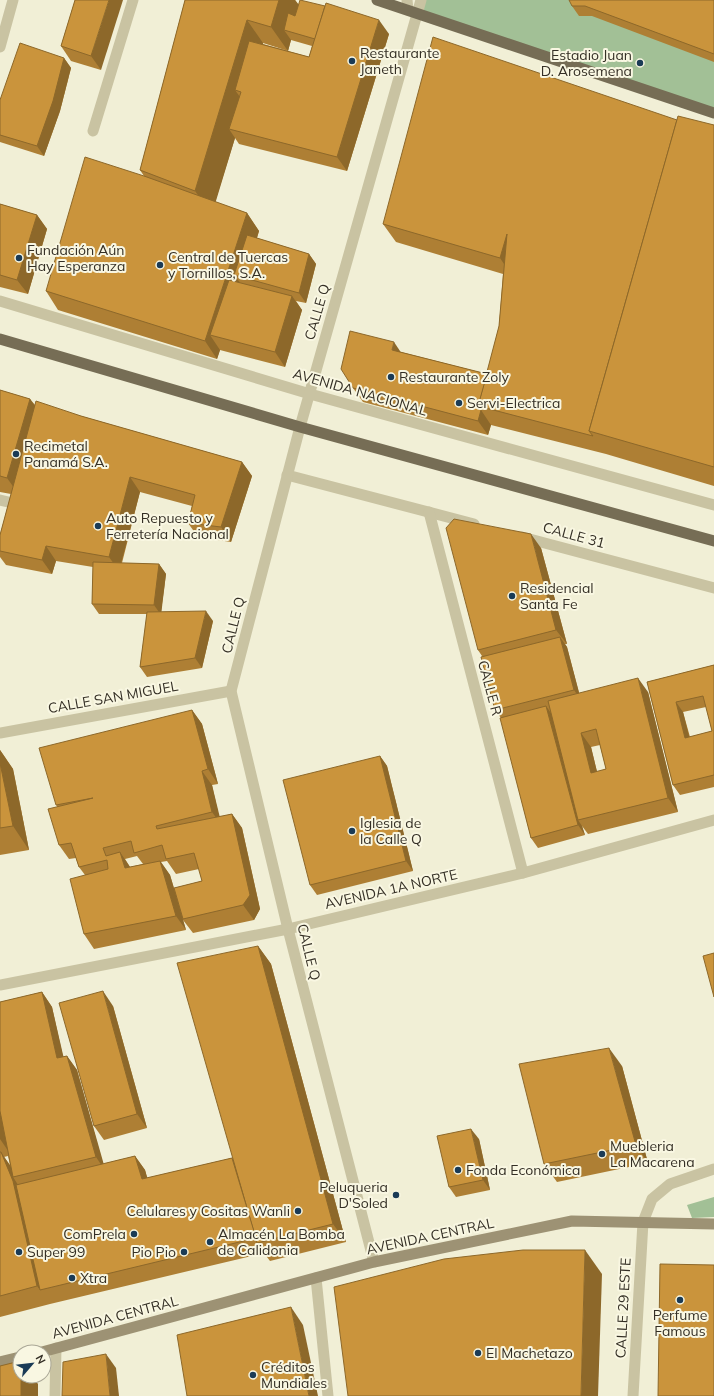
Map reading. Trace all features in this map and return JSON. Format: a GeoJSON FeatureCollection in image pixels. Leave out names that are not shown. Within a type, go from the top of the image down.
{"type":"FeatureCollection","features":[{"type":"Feature","properties":{"kind":"main road"},"geometry":{"type":"LineString","coordinates":[[377,0],[411,8],[714,113]]}},
{"type":"Feature","properties":{"kind":"main road"},"geometry":{"type":"LineString","coordinates":[[0,339],[300,427],[714,541]]}},
{"type":"Feature","properties":{"kind":"main road","name":"AVENIDA CENTRAL"},"geometry":{"type":"LineString","coordinates":[[52,1349],[374,1262],[572,1221],[714,1224]]}},
{"type":"Feature","properties":{"kind":"main road"},"geometry":{"type":"LineString","coordinates":[[0,1362],[12,1359]]}},
{"type":"Feature","properties":{"kind":"street"},"geometry":{"type":"LineString","coordinates":[[0,47],[13,0]]}},
{"type":"Feature","properties":{"kind":"street"},"geometry":{"type":"LineString","coordinates":[[93,131],[133,0]]}},
{"type":"Feature","properties":{"kind":"street","name":"CALLE Q"},"geometry":{"type":"LineString","coordinates":[[374,1262],[288,928],[231,691],[411,8],[422,0]]}},
{"type":"Feature","properties":{"kind":"street","name":"AVENIDA NACIONAL"},"geometry":{"type":"LineString","coordinates":[[0,301],[310,394],[714,505]]}},
{"type":"Feature","properties":{"kind":"street"},"geometry":{"type":"LineString","coordinates":[[287,475],[483,526]]}},
{"type":"Feature","properties":{"kind":"street"},"geometry":{"type":"LineString","coordinates":[[0,500],[16,504]]}},
{"type":"Feature","properties":{"kind":"street","name":"CALLE R"},"geometry":{"type":"LineString","coordinates":[[429,512],[523,872]]}},
{"type":"Feature","properties":{"kind":"street","name":"CALLE 31"},"geometry":{"type":"LineString","coordinates":[[514,534],[714,588]]}},
{"type":"Feature","properties":{"kind":"street","name":"CALLE SAN MIGUEL"},"geometry":{"type":"LineString","coordinates":[[0,733],[231,691]]}},
{"type":"Feature","properties":{"kind":"street","name":"AVENIDA 1A NORTE"},"geometry":{"type":"LineString","coordinates":[[0,985],[288,928],[523,872],[714,820]]}},
{"type":"Feature","properties":{"kind":"street","name":"CALLE 29 ESTE"},"geometry":{"type":"LineString","coordinates":[[633,1396],[643,1222],[652,1199],[670,1184],[714,1170]]}},
{"type":"Feature","properties":{"kind":"street"},"geometry":{"type":"LineString","coordinates":[[316,1278],[328,1396]]}},
{"type":"Feature","properties":{"kind":"street"},"geometry":{"type":"LineString","coordinates":[[55,1396],[56,1348]]}},
{"type":"Feature","properties":{"kind":"green space","name":"Estadio Juan D. Arosemena"},"geometry":{"type":"Polygon","coordinates":[[[421,0],[714,0],[714,113],[418,13],[421,0]]]}},
{"type":"Feature","properties":{"kind":"green space"},"geometry":{"type":"Polygon","coordinates":[[[714,1197],[714,1217],[692,1218],[687,1205],[714,1197]]]}},
{"type":"Feature","properties":{"kind":"building"},"geometry":{"type":"Polygon","coordinates":[[[75,0],[109,0],[91,56],[61,46],[75,0]]]}},
{"type":"Feature","properties":{"kind":"building"},"geometry":{"type":"Polygon","coordinates":[[[185,0],[279,0],[271,27],[247,20],[195,191],[140,170],[185,0]]]}},
{"type":"Feature","properties":{"kind":"building"},"geometry":{"type":"Polygon","coordinates":[[[300,0],[325,6],[315,39],[284,30],[288,13],[295,16],[300,0]]]}},
{"type":"Feature","properties":{"kind":"building"},"geometry":{"type":"Polygon","coordinates":[[[569,0],[714,0],[714,54],[585,6],[572,6],[569,0]]]}},
{"type":"Feature","properties":{"kind":"building"},"geometry":{"type":"Polygon","coordinates":[[[326,3],[379,20],[337,157],[229,129],[241,92],[235,90],[249,41],[309,57],[326,3]]]}},
{"type":"Feature","properties":{"kind":"building"},"geometry":{"type":"Polygon","coordinates":[[[433,37],[677,120],[589,431],[593,436],[478,406],[499,326],[507,234],[500,258],[383,224],[433,37]]]}},
{"type":"Feature","properties":{"kind":"building"},"geometry":{"type":"Polygon","coordinates":[[[20,43],[64,58],[53,101],[37,146],[0,135],[0,100],[20,43]]]}},
{"type":"Feature","properties":{"kind":"building"},"geometry":{"type":"Polygon","coordinates":[[[678,116],[714,125],[714,467],[589,431],[678,116]]]}},
{"type":"Feature","properties":{"kind":"building","name":"Central de Tuercas y Tornillos, S.A."},"geometry":{"type":"Polygon","coordinates":[[[85,157],[144,176],[247,213],[205,341],[46,291],[85,157]]]}},
{"type":"Feature","properties":{"kind":"building"},"geometry":{"type":"Polygon","coordinates":[[[0,204],[37,215],[17,280],[0,275],[0,204]]]}},
{"type":"Feature","properties":{"kind":"building"},"geometry":{"type":"Polygon","coordinates":[[[247,235],[309,254],[299,293],[234,275],[247,235]]]}},
{"type":"Feature","properties":{"kind":"building"},"geometry":{"type":"Polygon","coordinates":[[[229,280],[292,296],[275,352],[210,335],[229,280]]]}},
{"type":"Feature","properties":{"kind":"building"},"geometry":{"type":"Polygon","coordinates":[[[350,331],[394,342],[392,350],[487,374],[478,406],[481,410],[478,421],[353,388],[341,369],[350,331]]]}},
{"type":"Feature","properties":{"kind":"building"},"geometry":{"type":"Polygon","coordinates":[[[0,390],[30,399],[7,478],[0,476],[0,390]]]}},
{"type":"Feature","properties":{"kind":"building"},"geometry":{"type":"Polygon","coordinates":[[[36,401],[81,416],[242,462],[221,527],[188,523],[195,495],[130,477],[109,557],[46,546],[42,560],[0,551],[0,535],[36,401]]]}},
{"type":"Feature","properties":{"kind":"building","name":"Residencial Santa Fe"},"geometry":{"type":"Polygon","coordinates":[[[454,519],[531,534],[556,630],[478,650],[446,528],[454,519]]]}},
{"type":"Feature","properties":{"kind":"building"},"geometry":{"type":"Polygon","coordinates":[[[93,562],[159,564],[154,605],[92,604],[93,562]]]}},
{"type":"Feature","properties":{"kind":"building"},"geometry":{"type":"Polygon","coordinates":[[[206,611],[195,658],[140,667],[147,612],[206,611]]]}},
{"type":"Feature","properties":{"kind":"building"},"geometry":{"type":"Polygon","coordinates":[[[560,637],[574,690],[495,710],[481,657],[560,637]]]}},
{"type":"Feature","properties":{"kind":"building"},"geometry":{"type":"Polygon","coordinates":[[[714,665],[714,775],[673,785],[647,682],[714,665]],[[703,696],[676,702],[685,738],[712,731],[703,696]]]}},
{"type":"Feature","properties":{"kind":"building"},"geometry":{"type":"Polygon","coordinates":[[[638,678],[668,798],[578,820],[548,701],[638,678]],[[596,729],[581,733],[591,773],[606,769],[596,729]]]}},
{"type":"Feature","properties":{"kind":"building"},"geometry":{"type":"Polygon","coordinates":[[[546,706],[578,825],[531,838],[500,718],[546,706]]]}},
{"type":"Feature","properties":{"kind":"building"},"geometry":{"type":"Polygon","coordinates":[[[192,710],[208,769],[202,771],[212,812],[156,826],[157,829],[232,814],[250,895],[243,905],[183,919],[174,888],[202,881],[194,853],[166,859],[162,845],[134,853],[131,841],[103,848],[106,856],[120,852],[125,868],[160,861],[176,916],[84,934],[70,879],[108,869],[107,860],[79,867],[71,843],[59,845],[48,809],[93,798],[56,805],[39,748],[192,710]]]}},
{"type":"Feature","properties":{"kind":"building","name":"Iglesia de la Calle Q"},"geometry":{"type":"Polygon","coordinates":[[[380,756],[406,861],[310,885],[283,780],[380,756]]]}},
{"type":"Feature","properties":{"kind":"building"},"geometry":{"type":"Polygon","coordinates":[[[0,763],[13,826],[0,828],[0,763]]]}},
{"type":"Feature","properties":{"kind":"building"},"geometry":{"type":"Polygon","coordinates":[[[258,946],[333,1224],[257,1243],[177,963],[258,946]]]}},
{"type":"Feature","properties":{"kind":"building"},"geometry":{"type":"Polygon","coordinates":[[[714,953],[714,997],[703,956],[714,953]]]}},
{"type":"Feature","properties":{"kind":"building"},"geometry":{"type":"Polygon","coordinates":[[[103,991],[137,1114],[94,1126],[59,1003],[103,991]]]}},
{"type":"Feature","properties":{"kind":"building"},"geometry":{"type":"Polygon","coordinates":[[[42,992],[57,1058],[67,1056],[96,1157],[13,1177],[0,1111],[0,1002],[42,992]]]}},
{"type":"Feature","properties":{"kind":"building"},"geometry":{"type":"Polygon","coordinates":[[[609,1048],[636,1145],[544,1164],[519,1064],[609,1048]]]}},
{"type":"Feature","properties":{"kind":"building"},"geometry":{"type":"Polygon","coordinates":[[[471,1129],[483,1180],[449,1187],[437,1136],[471,1129]]]}},
{"type":"Feature","properties":{"kind":"building"},"geometry":{"type":"Polygon","coordinates":[[[0,1152],[13,1181],[37,1286],[0,1296],[0,1152]]]}},
{"type":"Feature","properties":{"kind":"building"},"geometry":{"type":"Polygon","coordinates":[[[135,1156],[142,1179],[232,1158],[256,1238],[40,1290],[16,1185],[135,1156]]]}},
{"type":"Feature","properties":{"kind":"building","name":"El Machetazo"},"geometry":{"type":"Polygon","coordinates":[[[523,1250],[585,1250],[581,1396],[348,1396],[334,1287],[444,1259],[523,1250]]]}},
{"type":"Feature","properties":{"kind":"building"},"geometry":{"type":"Polygon","coordinates":[[[660,1264],[714,1265],[714,1396],[658,1396],[660,1264]]]}},
{"type":"Feature","properties":{"kind":"building","name":"Créditos Mundiales"},"geometry":{"type":"Polygon","coordinates":[[[291,1307],[309,1396],[187,1396],[177,1335],[291,1307]]]}},
{"type":"Feature","properties":{"kind":"building"},"geometry":{"type":"Polygon","coordinates":[[[106,1354],[110,1396],[62,1396],[63,1362],[106,1354]]]}},
{"type":"Feature","properties":{"kind":"building"},"geometry":{"type":"Polygon","coordinates":[[[12,1363],[12,1384],[21,1384],[21,1396],[0,1396],[0,1366],[12,1363]]]}},
{"type":"Feature","properties":{"kind":"place","name":"Restaurante Janeth"},"geometry":{"type":"Point","coordinates":[352,61]}},
{"type":"Feature","properties":{"kind":"place","name":"Estadio Juan D. Arosemena"},"geometry":{"type":"Point","coordinates":[640,63]}},
{"type":"Feature","properties":{"kind":"place","name":"Fundación Aún Hay Esperanza"},"geometry":{"type":"Point","coordinates":[19,258]}},
{"type":"Feature","properties":{"kind":"place","name":"Central de Tuercas y Tornillos, S.A."},"geometry":{"type":"Point","coordinates":[160,265]}},
{"type":"Feature","properties":{"kind":"place","name":"Restaurante Zoly"},"geometry":{"type":"Point","coordinates":[391,377]}},
{"type":"Feature","properties":{"kind":"place","name":"Servi-Electrica"},"geometry":{"type":"Point","coordinates":[459,403]}},
{"type":"Feature","properties":{"kind":"place","name":"Recimetal Panamá S.A."},"geometry":{"type":"Point","coordinates":[16,454]}},
{"type":"Feature","properties":{"kind":"place","name":"Auto Repuesto y Ferretería Nacional"},"geometry":{"type":"Point","coordinates":[98,526]}},
{"type":"Feature","properties":{"kind":"place","name":"Residencial Santa Fe"},"geometry":{"type":"Point","coordinates":[512,596]}},
{"type":"Feature","properties":{"kind":"place","name":"Iglesia de la Calle Q"},"geometry":{"type":"Point","coordinates":[352,831]}},
{"type":"Feature","properties":{"kind":"place","name":"Muebleria La Macarena"},"geometry":{"type":"Point","coordinates":[602,1154]}},
{"type":"Feature","properties":{"kind":"place","name":"Fonda Económica"},"geometry":{"type":"Point","coordinates":[458,1170]}},
{"type":"Feature","properties":{"kind":"place","name":"Peluqueria D'Soled"},"geometry":{"type":"Point","coordinates":[396,1195]}},
{"type":"Feature","properties":{"kind":"place","name":"Celulares y Cositas Wanli"},"geometry":{"type":"Point","coordinates":[298,1211]}},
{"type":"Feature","properties":{"kind":"place","name":"ComPrela"},"geometry":{"type":"Point","coordinates":[134,1234]}},
{"type":"Feature","properties":{"kind":"place","name":"Almacén La Bomba de Calidonia"},"geometry":{"type":"Point","coordinates":[210,1242]}},
{"type":"Feature","properties":{"kind":"place","name":"Super 99"},"geometry":{"type":"Point","coordinates":[19,1252]}},
{"type":"Feature","properties":{"kind":"place","name":"Pio Pio"},"geometry":{"type":"Point","coordinates":[184,1252]}},
{"type":"Feature","properties":{"kind":"place","name":"Xtra"},"geometry":{"type":"Point","coordinates":[72,1278]}},
{"type":"Feature","properties":{"kind":"place","name":"Perfume Famous"},"geometry":{"type":"Point","coordinates":[680,1300]}},
{"type":"Feature","properties":{"kind":"place","name":"El Machetazo"},"geometry":{"type":"Point","coordinates":[478,1353]}},
{"type":"Feature","properties":{"kind":"place","name":"Créditos Mundiales"},"geometry":{"type":"Point","coordinates":[253,1375]}}]}
